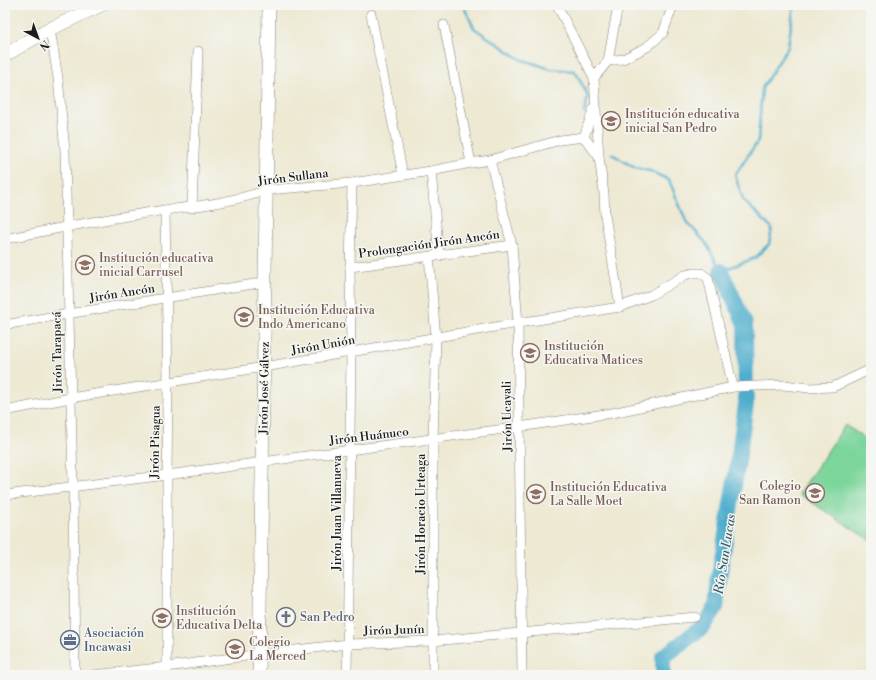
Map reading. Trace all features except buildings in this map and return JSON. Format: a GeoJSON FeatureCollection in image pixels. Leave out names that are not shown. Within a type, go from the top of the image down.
{"type":"FeatureCollection","features":[{"type":"Feature","properties":{"kind":"street"},"geometry":{"type":"LineString","coordinates":[[5,55],[50,29],[101,5]]}},
{"type":"Feature","properties":{"kind":"street","name":"Jirón José Gálvez"},"geometry":{"type":"LineString","coordinates":[[259,675],[269,5]]}},
{"type":"Feature","properties":{"kind":"street"},"geometry":{"type":"LineString","coordinates":[[557,5],[594,78],[599,157],[605,215],[620,307]]}},
{"type":"Feature","properties":{"kind":"street"},"geometry":{"type":"LineString","coordinates":[[594,78],[608,61],[618,5]]}},
{"type":"Feature","properties":{"kind":"street"},"geometry":{"type":"LineString","coordinates":[[608,61],[623,59],[647,47],[663,32],[673,5]]}},
{"type":"Feature","properties":{"kind":"street"},"geometry":{"type":"LineString","coordinates":[[371,14],[403,175]]}},
{"type":"Feature","properties":{"kind":"street"},"geometry":{"type":"LineString","coordinates":[[444,25],[471,162]]}},
{"type":"Feature","properties":{"kind":"street","name":"Jirón Tarapacá"},"geometry":{"type":"LineString","coordinates":[[50,29],[58,78],[65,151],[73,486],[75,675]]}},
{"type":"Feature","properties":{"kind":"street"},"geometry":{"type":"LineString","coordinates":[[192,208],[198,51]]}},
{"type":"Feature","properties":{"kind":"street"},"geometry":{"type":"LineString","coordinates":[[595,103],[584,138],[599,157]]}},
{"type":"Feature","properties":{"kind":"street","name":"Jirón Sullana"},"geometry":{"type":"LineString","coordinates":[[5,239],[67,226],[165,210],[192,208],[256,194],[267,190],[352,183],[432,171],[471,162],[490,160],[560,140],[576,137],[584,138]]}},
{"type":"Feature","properties":{"kind":"street","name":"Jirón Ucayali"},"geometry":{"type":"LineString","coordinates":[[490,160],[512,245],[518,323],[522,675]]}},
{"type":"Feature","properties":{"kind":"street"},"geometry":{"type":"LineString","coordinates":[[432,171],[439,256]]}},
{"type":"Feature","properties":{"kind":"street","name":"Jirón Juan Villanueva"},"geometry":{"type":"LineString","coordinates":[[347,675],[352,183]]}},
{"type":"Feature","properties":{"kind":"street","name":"Jirón Pisagua"},"geometry":{"type":"LineString","coordinates":[[165,210],[168,298],[167,671]]}},
{"type":"Feature","properties":{"kind":"street","name":"Prolongación Jirón Ancón"},"geometry":{"type":"LineString","coordinates":[[350,267],[512,245]]}},
{"type":"Feature","properties":{"kind":"street","name":"Jirón Horacio Urteaga"},"geometry":{"type":"LineString","coordinates":[[428,257],[436,338],[433,440],[433,675]]}},
{"type":"Feature","properties":{"kind":"street","name":"Jirón Unión"},"geometry":{"type":"LineString","coordinates":[[5,411],[70,398],[351,353],[518,323],[620,307],[651,295],[686,275],[693,273],[701,273],[708,278],[736,388]]}},
{"type":"Feature","properties":{"kind":"street","name":"Jirón Ancón"},"geometry":{"type":"LineString","coordinates":[[5,325],[69,313],[266,282]]}},
{"type":"Feature","properties":{"kind":"street","name":"Jirón Huánuco"},"geometry":{"type":"LineString","coordinates":[[5,495],[433,440],[612,413],[750,386],[784,385],[810,388],[833,387],[871,369]]}},
{"type":"Feature","properties":{"kind":"street","name":"Jirón Junín"},"geometry":{"type":"LineString","coordinates":[[94,675],[167,671],[260,654],[348,644],[432,641],[695,617]]}},
{"type":"Feature","properties":{"kind":"green space"},"geometry":{"type":"Polygon","coordinates":[[[845,425],[871,442],[871,541],[799,494],[845,425]]]}},
{"type":"Feature","properties":{"kind":"waterway"},"geometry":{"type":"LineString","coordinates":[[463,5],[474,28],[520,59],[551,69],[575,71],[588,96],[584,112]]}},
{"type":"Feature","properties":{"kind":"waterway"},"geometry":{"type":"LineString","coordinates":[[612,154],[635,168],[650,171],[669,180],[686,221],[706,243],[721,271],[755,258],[769,244],[772,228],[743,200],[735,175],[758,141],[762,88],[788,47],[794,5]]}},
{"type":"Feature","properties":{"kind":"waterway","name":"Río San Lucas"},"geometry":{"type":"LineString","coordinates":[[663,675],[663,657],[704,626],[716,607],[721,564],[737,468],[746,404],[745,324],[721,271]]}},
{"type":"Feature","properties":{"kind":"place","name":"Institución educativa inicial San Pedro"},"geometry":{"type":"Point","coordinates":[611,121]}},
{"type":"Feature","properties":{"kind":"place","name":"Institución educativa inicial Carrusel"},"geometry":{"type":"Point","coordinates":[85,265]}},
{"type":"Feature","properties":{"kind":"place","name":"Institución Educativa Indo Americano"},"geometry":{"type":"Point","coordinates":[244,317]}},
{"type":"Feature","properties":{"kind":"place","name":"Institución Educativa Matices"},"geometry":{"type":"Point","coordinates":[530,353]}},
{"type":"Feature","properties":{"kind":"place","name":"Colegio San Ramon"},"geometry":{"type":"Point","coordinates":[815,493]}},
{"type":"Feature","properties":{"kind":"place","name":"Institución Educativa La Salle Moet"},"geometry":{"type":"Point","coordinates":[536,494]}},
{"type":"Feature","properties":{"kind":"place","name":"San Pedro"},"geometry":{"type":"Point","coordinates":[286,617]}},
{"type":"Feature","properties":{"kind":"place","name":"Institución Educativa Delta"},"geometry":{"type":"Point","coordinates":[162,618]}},
{"type":"Feature","properties":{"kind":"place","name":"Asociación Incawasi"},"geometry":{"type":"Point","coordinates":[70,640]}},
{"type":"Feature","properties":{"kind":"place","name":"Colegio La Merced"},"geometry":{"type":"Point","coordinates":[235,649]}}]}
